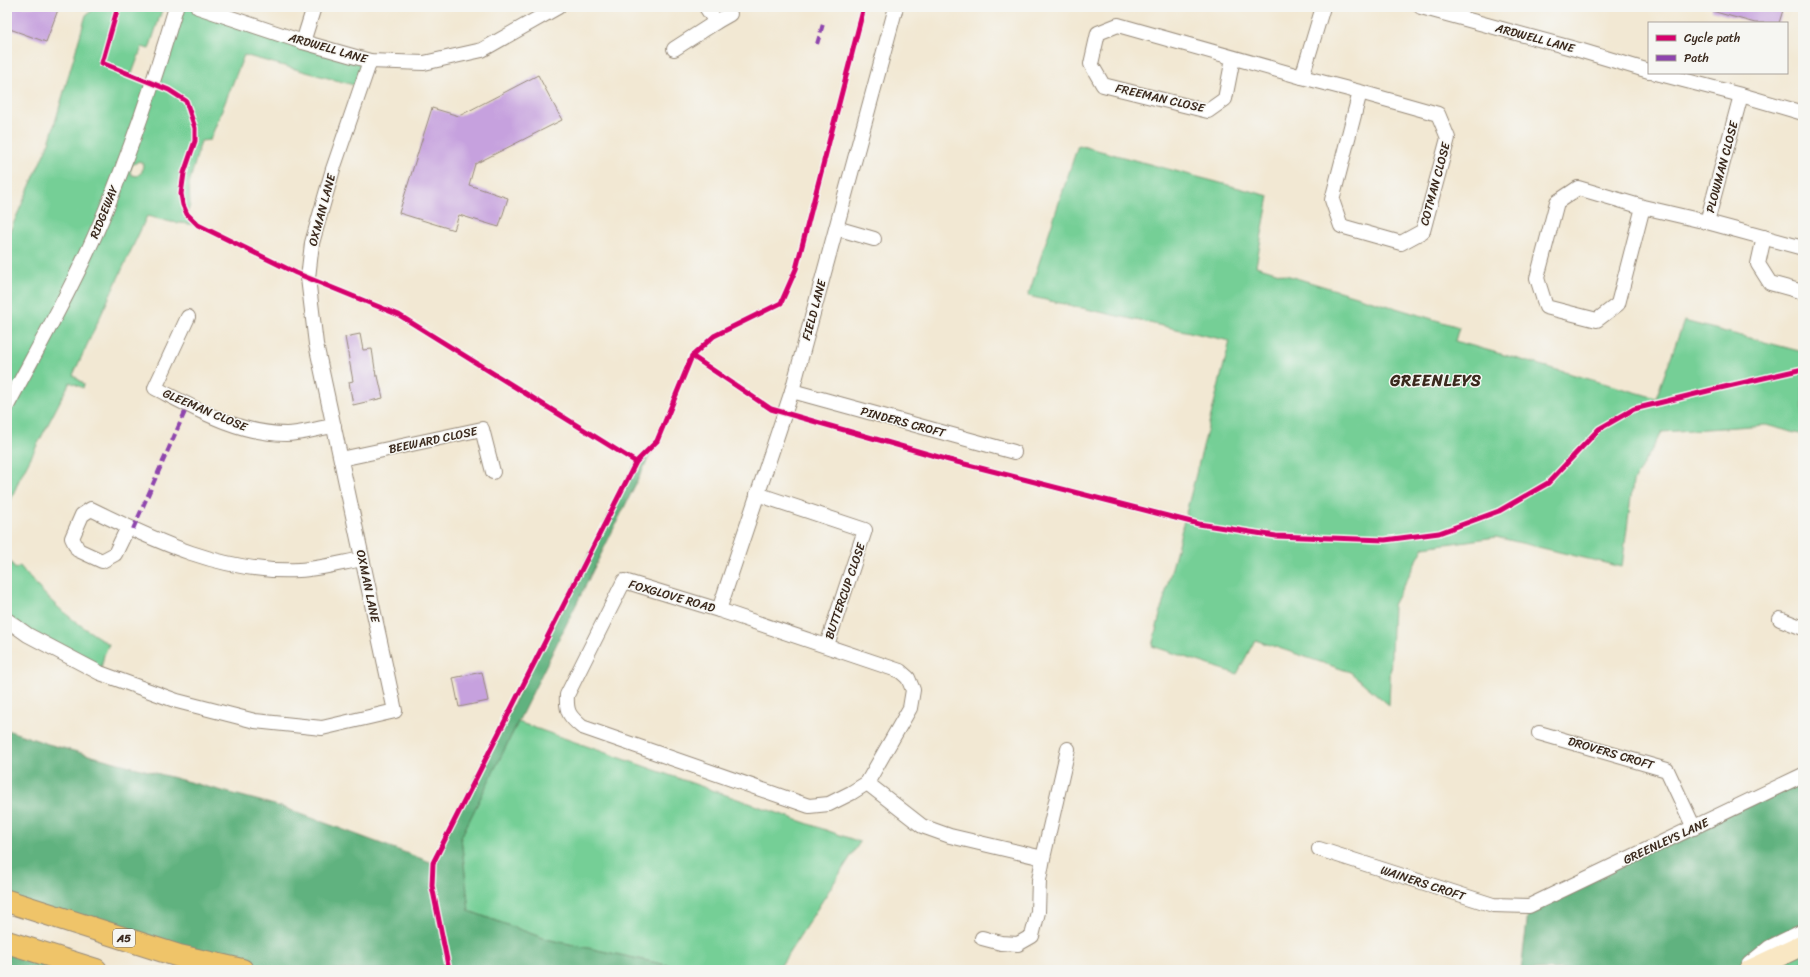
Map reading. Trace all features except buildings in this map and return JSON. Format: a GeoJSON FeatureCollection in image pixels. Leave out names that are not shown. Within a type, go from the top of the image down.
{"type":"FeatureCollection","features":[{"type":"Feature","properties":{"kind":"highway","name":"A5"},"geometry":{"type":"LineString","coordinates":[[7,901],[179,956],[242,970]]}},
{"type":"Feature","properties":{"kind":"highway"},"geometry":{"type":"LineString","coordinates":[[7,942],[96,970]]}},
{"type":"Feature","properties":{"kind":"street","name":"RIDGEWAY"},"geometry":{"type":"LineString","coordinates":[[7,406],[67,296],[102,219],[149,95],[176,7]]}},
{"type":"Feature","properties":{"kind":"street","name":"ARDWELL LANE"},"geometry":{"type":"LineString","coordinates":[[198,7],[229,12],[303,42],[370,61],[424,63],[482,50],[558,7]]}},
{"type":"Feature","properties":{"kind":"street"},"geometry":{"type":"LineString","coordinates":[[303,42],[314,7]]}},
{"type":"Feature","properties":{"kind":"street"},"geometry":{"type":"LineString","coordinates":[[706,7],[716,22]]}},
{"type":"Feature","properties":{"kind":"street","name":"FIELD LANE"},"geometry":{"type":"LineString","coordinates":[[719,610],[792,391],[896,7]]}},
{"type":"Feature","properties":{"kind":"street"},"geometry":{"type":"LineString","coordinates":[[1302,77],[1323,7]]}},
{"type":"Feature","properties":{"kind":"street","name":"ARDWELL LANE"},"geometry":{"type":"LineString","coordinates":[[1421,7],[1579,50],[1648,71]]}},
{"type":"Feature","properties":{"kind":"street"},"geometry":{"type":"LineString","coordinates":[[674,49],[730,14]]}},
{"type":"Feature","properties":{"kind":"street","name":"FREEMAN CLOSE"},"geometry":{"type":"LineString","coordinates":[[1233,58],[1225,99],[1208,111],[1103,85],[1091,64],[1098,33],[1118,25],[1302,77]]}},
{"type":"Feature","properties":{"kind":"street","name":"OXMAN LANE"},"geometry":{"type":"LineString","coordinates":[[7,620],[28,634],[100,673],[177,701],[255,721],[322,728],[395,711],[316,344],[308,278],[312,243],[333,169],[370,61]]}},
{"type":"Feature","properties":{"kind":"street"},"geometry":{"type":"LineString","coordinates":[[1660,74],[1803,113]]}},
{"type":"Feature","properties":{"kind":"street","name":"COTMAN CLOSE"},"geometry":{"type":"LineString","coordinates":[[1302,77],[1360,92],[1438,114],[1448,138],[1423,230],[1401,243],[1341,226],[1332,200],[1360,92]]}},
{"type":"Feature","properties":{"kind":"street","name":"PLOWMAN CLOSE"},"geometry":{"type":"LineString","coordinates":[[1643,207],[1618,304],[1597,320],[1546,307],[1537,278],[1557,202],[1578,188],[1643,207],[1707,222],[1741,95]]}},
{"type":"Feature","properties":{"kind":"street"},"geometry":{"type":"LineString","coordinates":[[1707,222],[1803,248]]}},
{"type":"Feature","properties":{"kind":"street"},"geometry":{"type":"LineString","coordinates":[[836,228],[874,239]]}},
{"type":"Feature","properties":{"kind":"street"},"geometry":{"type":"LineString","coordinates":[[1764,238],[1758,264],[1770,283],[1803,292]]}},
{"type":"Feature","properties":{"kind":"street","name":"GLEEMAN CLOSE"},"geometry":{"type":"LineString","coordinates":[[188,317],[155,388],[188,405],[244,429],[286,434],[334,426]]}},
{"type":"Feature","properties":{"kind":"street","name":"PINDERS CROFT"},"geometry":{"type":"LineString","coordinates":[[792,391],[1014,452]]}},
{"type":"Feature","properties":{"kind":"street","name":"BEEWARD CLOSE"},"geometry":{"type":"LineString","coordinates":[[341,459],[482,429],[493,472]]}},
{"type":"Feature","properties":{"kind":"street","name":"BUTTERCUP CLOSE"},"geometry":{"type":"LineString","coordinates":[[757,494],[865,530],[827,645]]}},
{"type":"Feature","properties":{"kind":"street"},"geometry":{"type":"LineString","coordinates":[[128,527],[202,557],[254,570],[300,570],[362,559]]}},
{"type":"Feature","properties":{"kind":"street","name":"FOXGLOVE ROAD"},"geometry":{"type":"LineString","coordinates":[[624,581],[719,610],[827,645],[900,671],[908,678],[913,690],[910,708],[867,783],[851,794],[830,804],[809,806],[582,727],[571,718],[567,708],[567,695],[624,581]]}},
{"type":"Feature","properties":{"kind":"street"},"geometry":{"type":"LineString","coordinates":[[1780,619],[1803,628]]}},
{"type":"Feature","properties":{"kind":"street","name":"DROVERS CROFT"},"geometry":{"type":"LineString","coordinates":[[1539,733],[1667,770],[1694,828]]}},
{"type":"Feature","properties":{"kind":"street"},"geometry":{"type":"LineString","coordinates":[[982,938],[1001,943],[1018,944],[1032,936],[1038,912],[1039,880],[1043,858],[1068,749]]}},
{"type":"Feature","properties":{"kind":"street","name":"GREENLEYS LANE"},"geometry":{"type":"LineString","coordinates":[[1529,906],[1803,775]]}},
{"type":"Feature","properties":{"kind":"street"},"geometry":{"type":"LineString","coordinates":[[867,783],[922,826],[950,836],[1043,858]]}},
{"type":"Feature","properties":{"kind":"street","name":"WAINERS CROFT"},"geometry":{"type":"LineString","coordinates":[[1320,849],[1493,905],[1529,906]]}},
{"type":"Feature","properties":{"kind":"street"},"geometry":{"type":"LineString","coordinates":[[1741,970],[1770,947],[1803,931]]}},
{"type":"Feature","properties":{"kind":"street"},"geometry":{"type":"LineString","coordinates":[[1750,970],[1803,945]]}},
{"type":"Feature","properties":{"kind":"green space"},"geometry":{"type":"Polygon","coordinates":[[[94,7],[163,7],[149,49],[142,47],[131,76],[149,85],[176,7],[198,7],[370,61],[361,87],[244,55],[210,140],[201,141],[189,184],[190,205],[187,214],[198,225],[171,222],[147,216],[73,375],[84,384],[83,388],[70,382],[19,480],[7,510],[7,238],[50,140],[86,15],[93,10],[94,7]],[[139,161],[132,165],[130,172],[132,175],[137,176],[142,172],[143,164],[139,161]]]}},
{"type":"Feature","properties":{"kind":"green space"},"geometry":{"type":"Polygon","coordinates":[[[1078,145],[1269,196],[1256,266],[1459,327],[1455,341],[1656,398],[1684,321],[1803,352],[1803,435],[1766,425],[1662,432],[1633,482],[1622,567],[1496,537],[1424,547],[1393,605],[1389,705],[1350,672],[1255,640],[1237,674],[1152,646],[1230,341],[1028,296],[1078,145]]]}},
{"type":"Feature","properties":{"kind":"green space"},"geometry":{"type":"Polygon","coordinates":[[[657,441],[461,837],[469,911],[546,939],[690,970],[247,970],[7,901],[7,730],[48,744],[282,807],[433,863],[636,462],[657,441]]]}},
{"type":"Feature","properties":{"kind":"green space"},"geometry":{"type":"Polygon","coordinates":[[[7,556],[15,569],[20,566],[61,610],[109,644],[104,655],[100,673],[7,620],[7,556]]]}},
{"type":"Feature","properties":{"kind":"green space"},"geometry":{"type":"Polygon","coordinates":[[[518,722],[860,842],[778,970],[690,970],[546,939],[469,911],[461,837],[518,722]]]}},
{"type":"Feature","properties":{"kind":"green space"},"geometry":{"type":"Polygon","coordinates":[[[1803,775],[1803,931],[1741,970],[1521,970],[1529,906],[1803,775]]]}},
{"type":"Feature","properties":{"kind":"green space"},"geometry":{"type":"Polygon","coordinates":[[[7,942],[96,970],[7,970],[7,942]]]}},
{"type":"Feature","properties":{"kind":"green space"},"geometry":{"type":"Polygon","coordinates":[[[1803,945],[1803,970],[1776,970],[1772,959],[1803,945]]]}},
{"type":"Feature","properties":{"kind":"marked path"},"geometry":{"type":"LineString","coordinates":[[817,44],[823,24]]}},
{"type":"Feature","properties":{"kind":"marked path"},"geometry":{"type":"LineString","coordinates":[[133,529],[188,405]]}},
{"type":"Feature","properties":{"kind":"cycle path"},"geometry":{"type":"LineString","coordinates":[[118,7],[102,63],[169,90],[186,101],[195,128],[195,141],[184,173],[181,194],[183,205],[187,214],[198,225],[296,273],[399,315],[636,462]]}},
{"type":"Feature","properties":{"kind":"cycle path"},"geometry":{"type":"LineString","coordinates":[[449,970],[432,886],[433,863],[636,462],[657,441],[692,356],[714,336],[781,303],[796,269],[864,7]]}},
{"type":"Feature","properties":{"kind":"cycle path"},"geometry":{"type":"LineString","coordinates":[[692,356],[771,409],[949,460],[1199,524],[1276,536],[1385,540],[1439,533],[1499,511],[1548,483],[1599,429],[1634,409],[1803,369]]}},
{"type":"Feature","properties":{"kind":"district","name":"GREENLEYS"},"geometry":{"type":"Point","coordinates":[1436,380]}}]}
